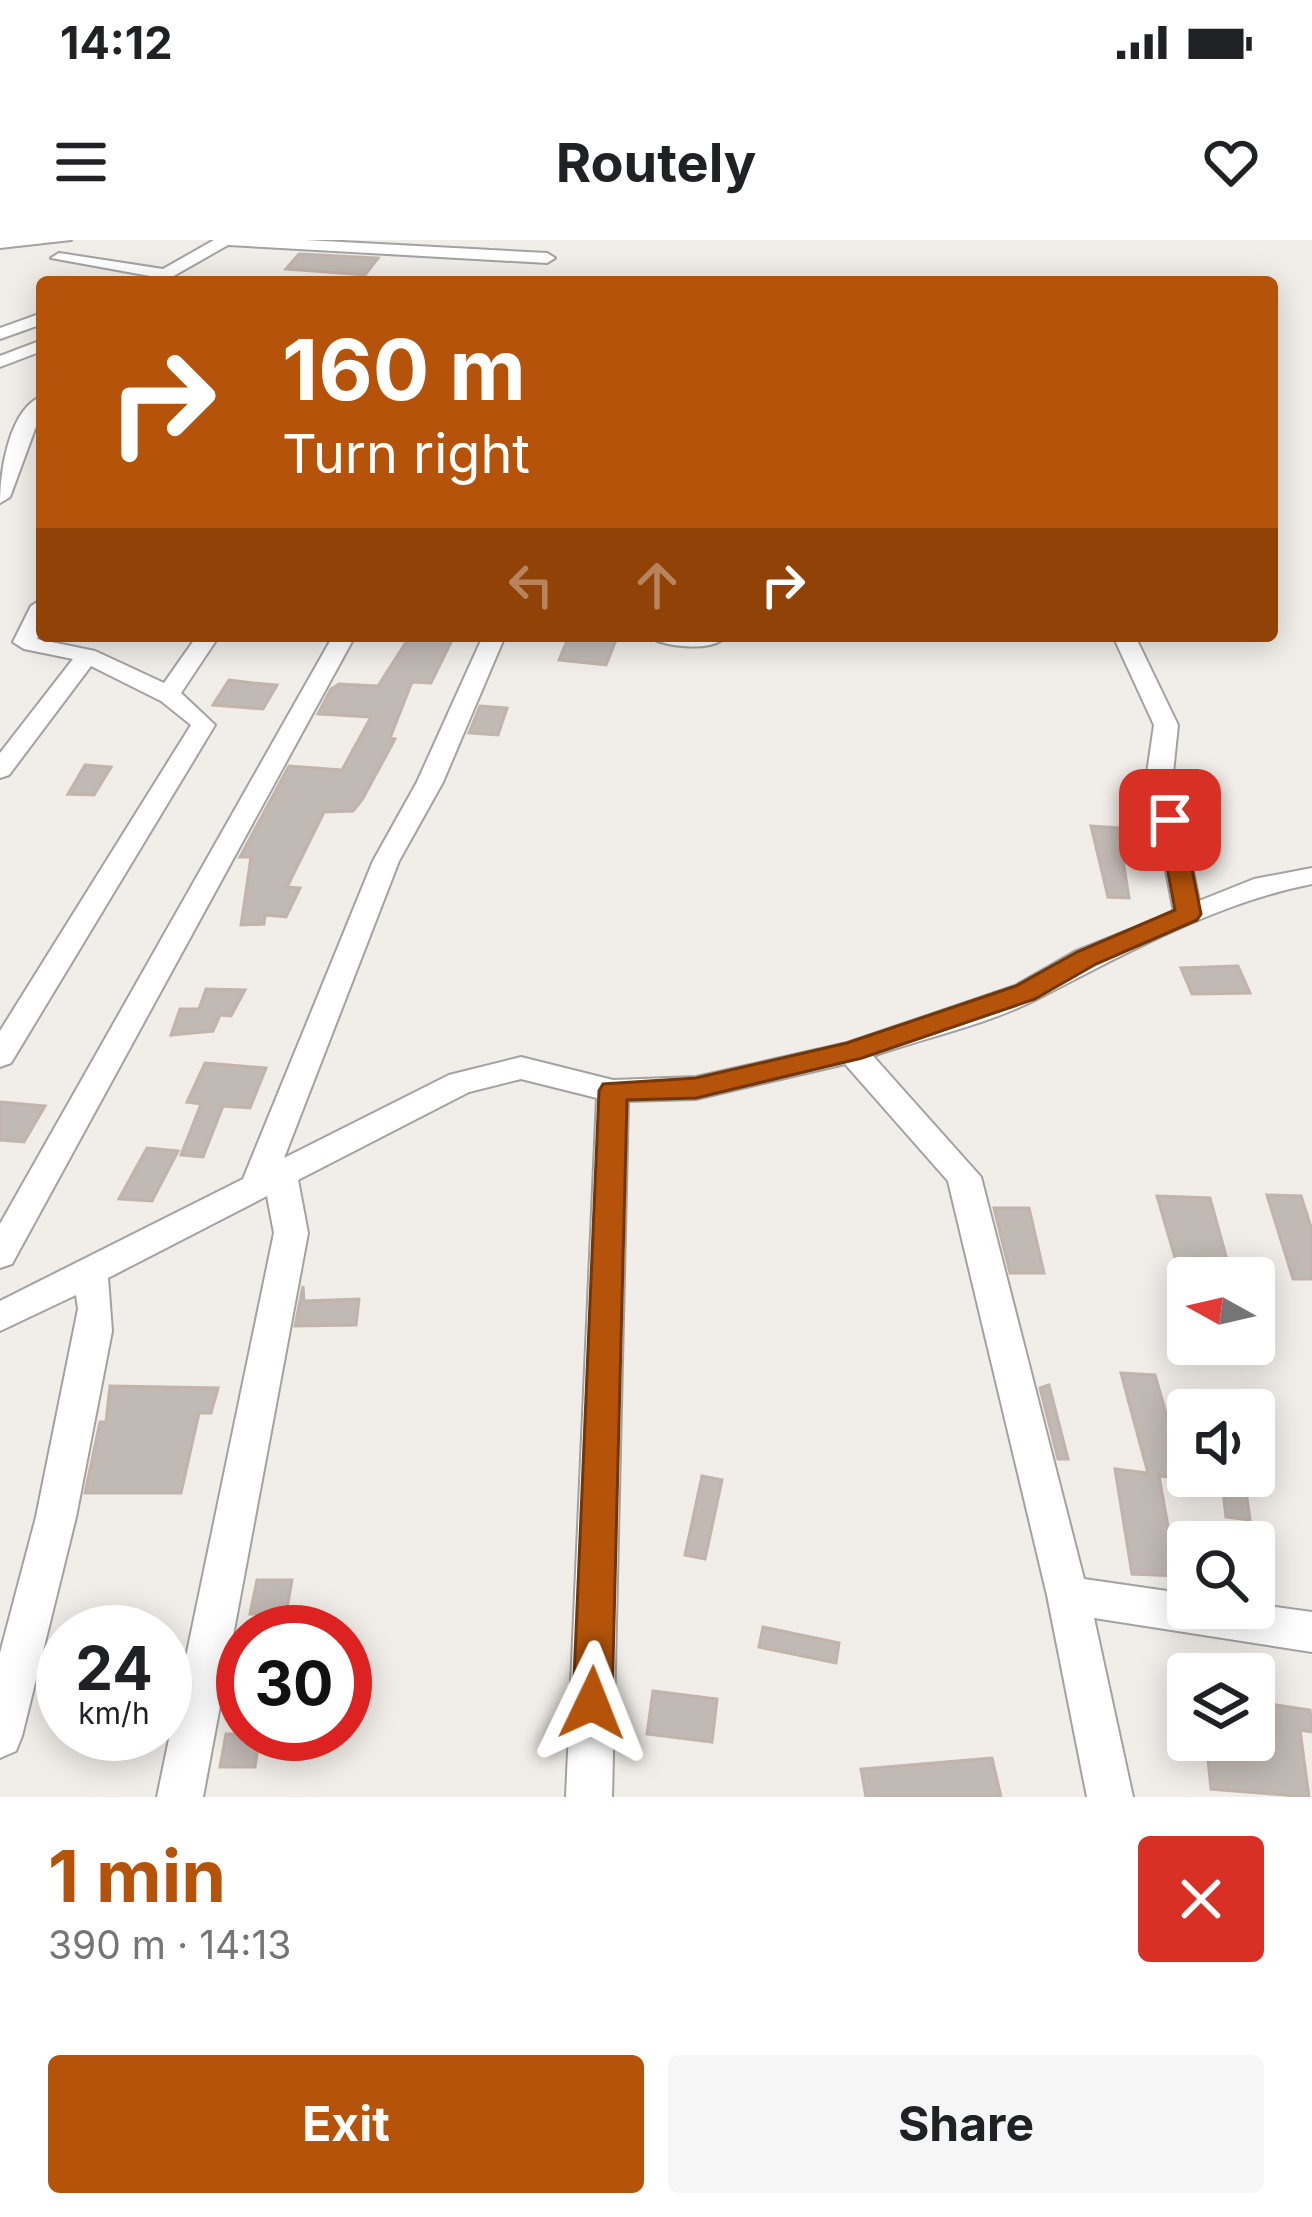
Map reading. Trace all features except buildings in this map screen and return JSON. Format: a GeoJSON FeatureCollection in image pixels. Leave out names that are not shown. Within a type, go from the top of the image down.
{"type":"FeatureCollection","features":[{"type":"Feature","properties":{"kind":"street"},"geometry":{"type":"LineString","coordinates":[[191,240],[547,258]]}},
{"type":"Feature","properties":{"kind":"street"},"geometry":{"type":"LineString","coordinates":[[167,276],[222,241]]}},
{"type":"Feature","properties":{"kind":"street"},"geometry":{"type":"LineString","coordinates":[[8,242],[62,249],[148,276]]}},
{"type":"Feature","properties":{"kind":"street"},"geometry":{"type":"LineString","coordinates":[[0,334],[36,320]]}},
{"type":"Feature","properties":{"kind":"street"},"geometry":{"type":"LineString","coordinates":[[0,362],[36,347]]}},
{"type":"Feature","properties":{"kind":"street"},"geometry":{"type":"LineString","coordinates":[[0,497],[36,412]]}},
{"type":"Feature","properties":{"kind":"street"},"geometry":{"type":"LineString","coordinates":[[18,455],[36,456]]}},
{"type":"Feature","properties":{"kind":"street"},"geometry":{"type":"LineString","coordinates":[[0,1056],[203,725],[198,716],[167,695],[87,656],[25,642],[36,619]]}},
{"type":"Feature","properties":{"kind":"street"},"geometry":{"type":"LineString","coordinates":[[167,695],[204,642]]}},
{"type":"Feature","properties":{"kind":"street"},"geometry":{"type":"LineString","coordinates":[[0,1255],[341,642]]}},
{"type":"Feature","properties":{"kind":"street"},"geometry":{"type":"LineString","coordinates":[[180,1797],[291,1233],[268,1181],[386,861],[430,782],[491,642]]}},
{"type":"Feature","properties":{"kind":"street"},"geometry":{"type":"LineString","coordinates":[[1127,642],[1166,725],[1160,773],[1188,914]]}},
{"type":"Feature","properties":{"kind":"street"},"geometry":{"type":"LineString","coordinates":[[0,770],[87,656]]}},
{"type":"Feature","properties":{"kind":"street"},"geometry":{"type":"LineString","coordinates":[[0,1317],[460,1084],[521,1068],[613,1091],[696,1088],[852,1052],[1025,993],[1086,958],[1188,914],[1264,885],[1312,876]]}},
{"type":"Feature","properties":{"kind":"street"},"geometry":{"type":"LineString","coordinates":[[852,1052],[964,1177],[1068,1595],[1110,1797]]}},
{"type":"Feature","properties":{"kind":"street"},"geometry":{"type":"LineString","coordinates":[[589,1797],[613,1091]]}},
{"type":"Feature","properties":{"kind":"street"},"geometry":{"type":"LineString","coordinates":[[0,1736],[56,1516],[94,1331],[96,1309],[89,1272]]}},
{"type":"Feature","properties":{"kind":"street"},"geometry":{"type":"LineString","coordinates":[[1068,1595],[1312,1632]]}},
{"type":"Feature","properties":{"kind":"route"},"geometry":{"type":"LineString","coordinates":[[592,1703],[613,1091],[696,1088],[852,1052],[1025,993],[1086,958],[1188,914],[1170,820]]}}]}
